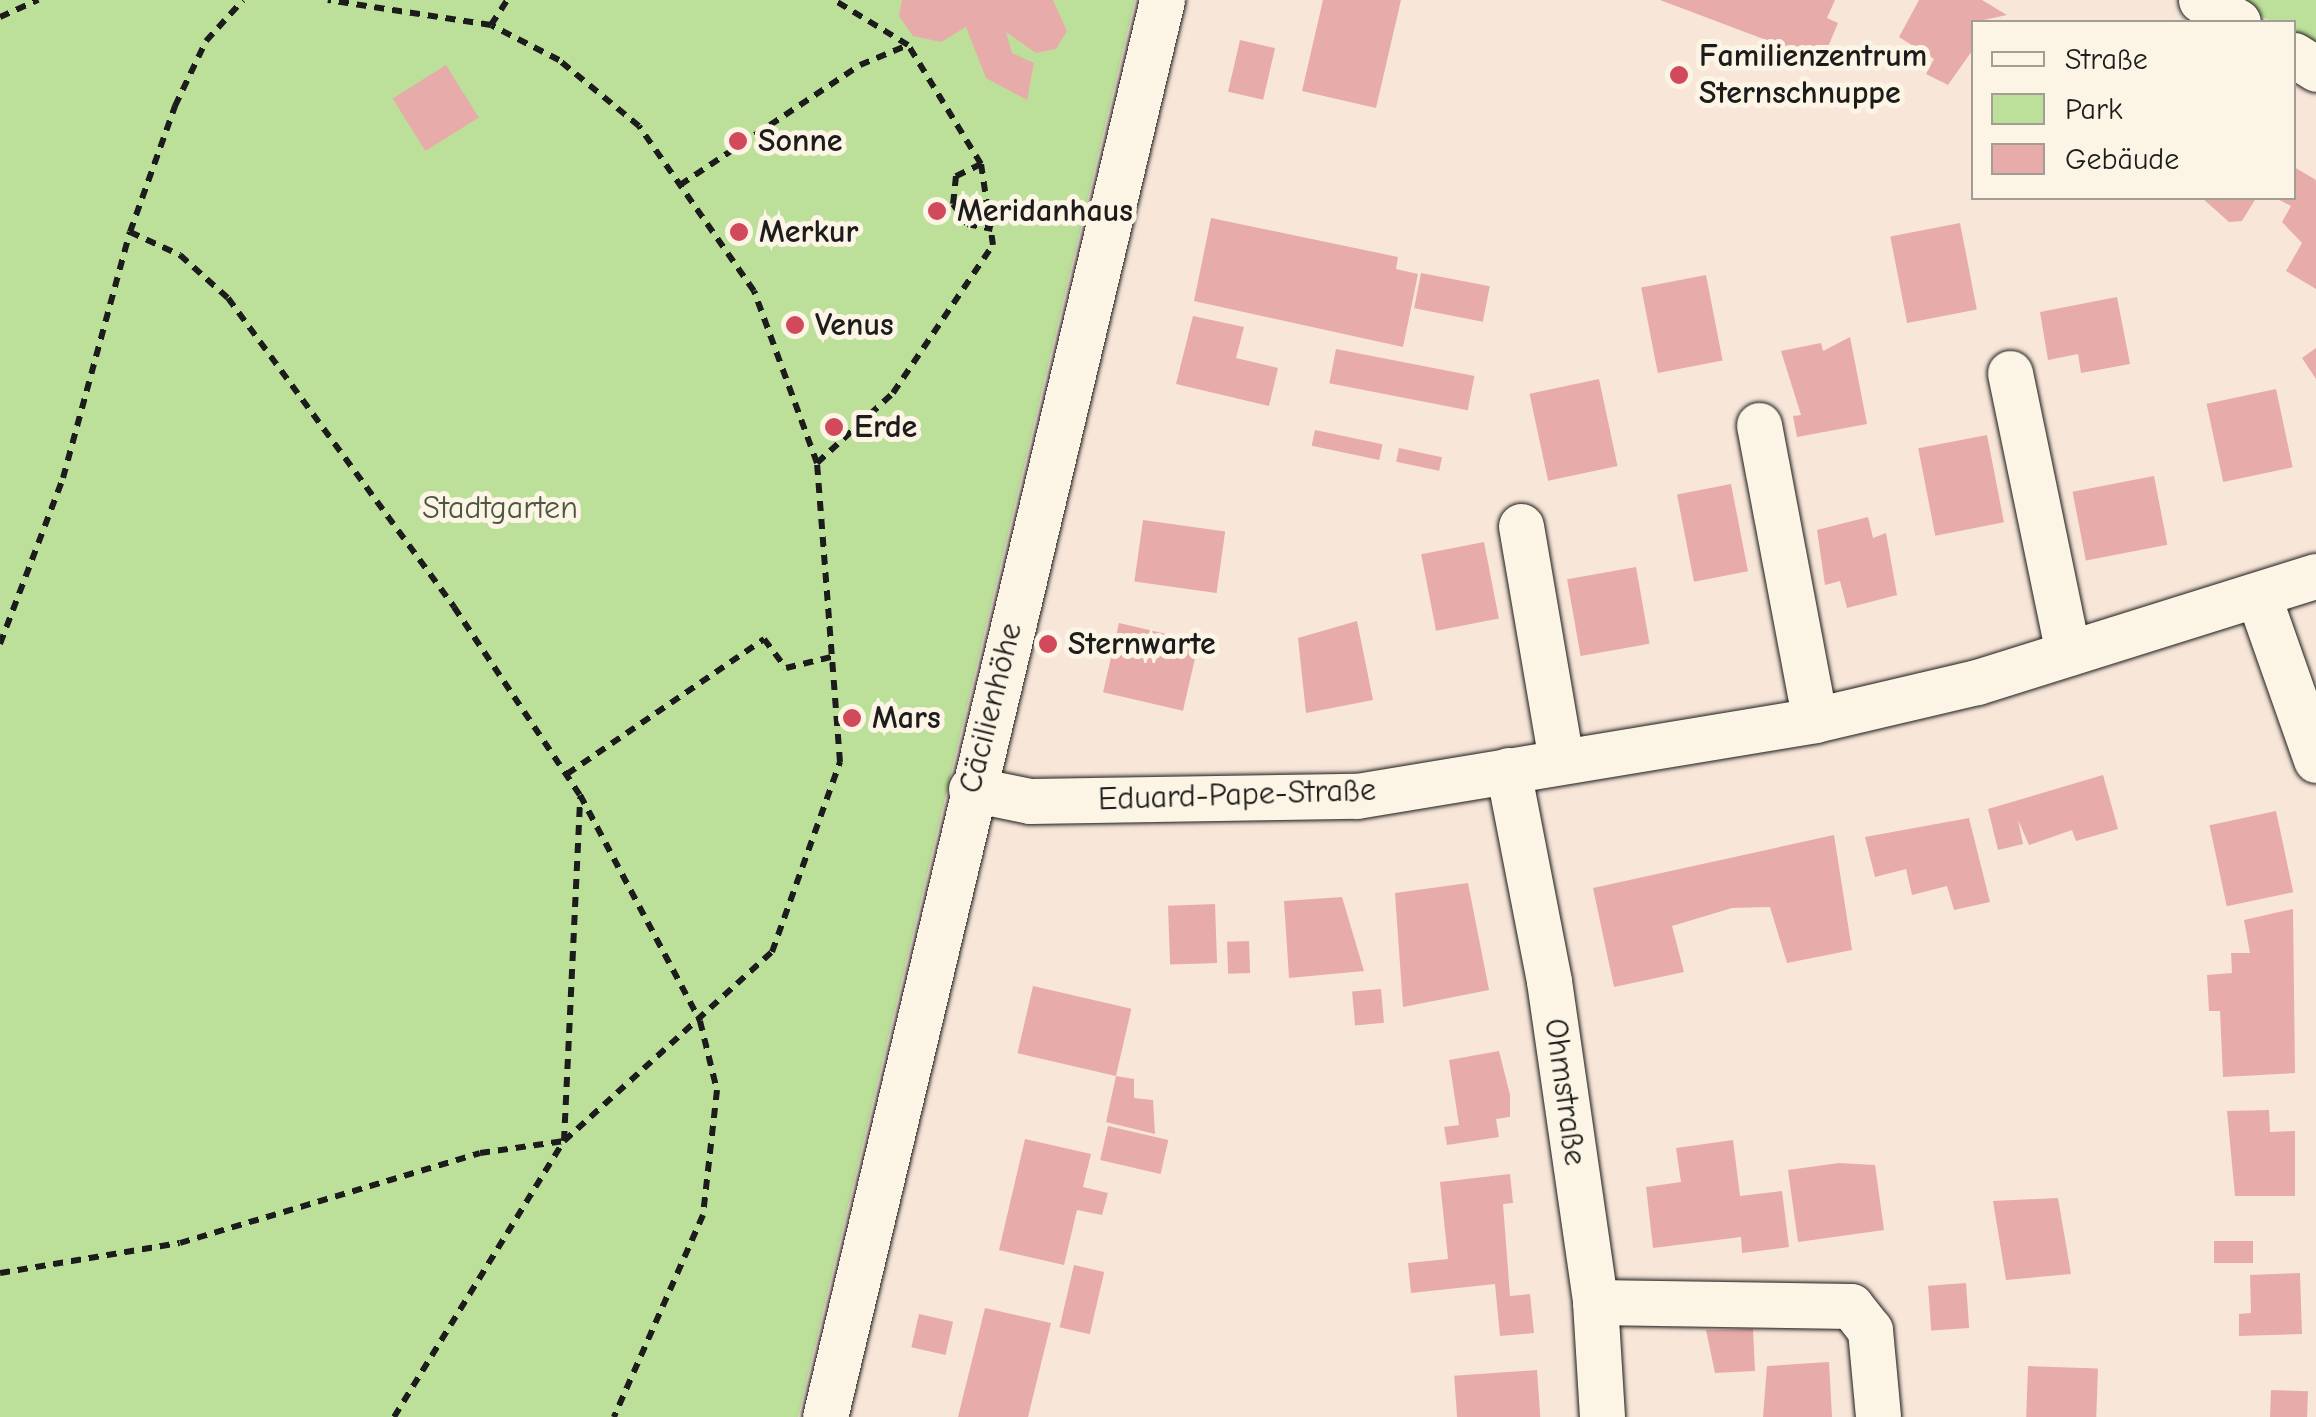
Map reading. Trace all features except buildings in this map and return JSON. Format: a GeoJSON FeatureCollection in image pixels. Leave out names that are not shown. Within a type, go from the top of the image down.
{"type":"FeatureCollection","features":[{"type":"Feature","properties":{"kind":"street","name":"Cäcilienhöhe"},"geometry":{"type":"LineString","coordinates":[[826,1417],[1162,0]]}},
{"type":"Feature","properties":{"kind":"street"},"geometry":{"type":"LineString","coordinates":[[2200,0],[2235,20]]}},
{"type":"Feature","properties":{"kind":"street"},"geometry":{"type":"LineString","coordinates":[[2010,374],[2068,653]]}},
{"type":"Feature","properties":{"kind":"street"},"geometry":{"type":"LineString","coordinates":[[1759,425],[1815,720]]}},
{"type":"Feature","properties":{"kind":"street"},"geometry":{"type":"LineString","coordinates":[[1521,526],[1561,760]]}},
{"type":"Feature","properties":{"kind":"street","name":"Eduard-Pape-Straße"},"geometry":{"type":"LineString","coordinates":[[972,789],[1030,801],[1357,796],[1815,720],[2068,653],[2316,576]]}},
{"type":"Feature","properties":{"kind":"street"},"geometry":{"type":"LineString","coordinates":[[2258,595],[2316,760]]}},
{"type":"Feature","properties":{"kind":"street","name":"Ohmstraße"},"geometry":{"type":"LineString","coordinates":[[1508,770],[1595,1302],[1602,1417]]}},
{"type":"Feature","properties":{"kind":"street"},"geometry":{"type":"LineString","coordinates":[[1595,1302],[1851,1306],[1870,1330],[1878,1417]]}},
{"type":"Feature","properties":{"kind":"path"},"geometry":{"type":"LineString","coordinates":[[0,17],[38,0]]}},
{"type":"Feature","properties":{"kind":"path"},"geometry":{"type":"LineString","coordinates":[[0,644],[63,478],[130,232],[206,42],[243,0]]}},
{"type":"Feature","properties":{"kind":"path"},"geometry":{"type":"LineString","coordinates":[[328,0],[491,25],[559,60],[639,126],[754,291],[816,463],[835,656],[840,762],[772,952],[564,1140],[394,1417]]}},
{"type":"Feature","properties":{"kind":"path"},"geometry":{"type":"LineString","coordinates":[[491,25],[507,0]]}},
{"type":"Feature","properties":{"kind":"path"},"geometry":{"type":"LineString","coordinates":[[816,463],[893,393],[958,309],[992,229],[981,164],[908,44],[834,0]]}},
{"type":"Feature","properties":{"kind":"path"},"geometry":{"type":"LineString","coordinates":[[680,186],[860,64],[908,44]]}},
{"type":"Feature","properties":{"kind":"path"},"geometry":{"type":"LineString","coordinates":[[981,164],[956,176],[953,204],[967,224],[992,229]]}},
{"type":"Feature","properties":{"kind":"path"},"geometry":{"type":"LineString","coordinates":[[130,232],[180,255],[228,298],[567,774],[700,1021],[718,1090],[703,1214],[614,1417]]}},
{"type":"Feature","properties":{"kind":"path"},"geometry":{"type":"LineString","coordinates":[[567,774],[764,639],[786,668],[835,656]]}},
{"type":"Feature","properties":{"kind":"path"},"geometry":{"type":"LineString","coordinates":[[564,1140],[580,795]]}},
{"type":"Feature","properties":{"kind":"path"},"geometry":{"type":"LineString","coordinates":[[0,1273],[180,1243],[480,1153],[564,1140]]}},
{"type":"Feature","properties":{"kind":"green space","name":"Stadtgarten"},"geometry":{"type":"Polygon","coordinates":[[[0,0],[1135,0],[798,1417],[0,1417],[0,0]]]}},
{"type":"Feature","properties":{"kind":"green space"},"geometry":{"type":"Polygon","coordinates":[[[2231,0],[2316,0],[2316,48],[2296,35],[2296,20],[2268,20],[2231,0]]]}},
{"type":"Feature","properties":{"kind":"place","name":"Familienzentrum Sternschnuppe"},"geometry":{"type":"Point","coordinates":[1679,75]}},
{"type":"Feature","properties":{"kind":"place","name":"Sonne"},"geometry":{"type":"Point","coordinates":[738,141]}},
{"type":"Feature","properties":{"kind":"place","name":"Meridanhaus"},"geometry":{"type":"Point","coordinates":[937,211]}},
{"type":"Feature","properties":{"kind":"place","name":"Merkur"},"geometry":{"type":"Point","coordinates":[739,232]}},
{"type":"Feature","properties":{"kind":"place","name":"Venus"},"geometry":{"type":"Point","coordinates":[795,325]}},
{"type":"Feature","properties":{"kind":"place","name":"Erde"},"geometry":{"type":"Point","coordinates":[834,427]}},
{"type":"Feature","properties":{"kind":"place","name":"Sternwarte"},"geometry":{"type":"Point","coordinates":[1048,644]}},
{"type":"Feature","properties":{"kind":"place","name":"Mars"},"geometry":{"type":"Point","coordinates":[852,718]}}]}
